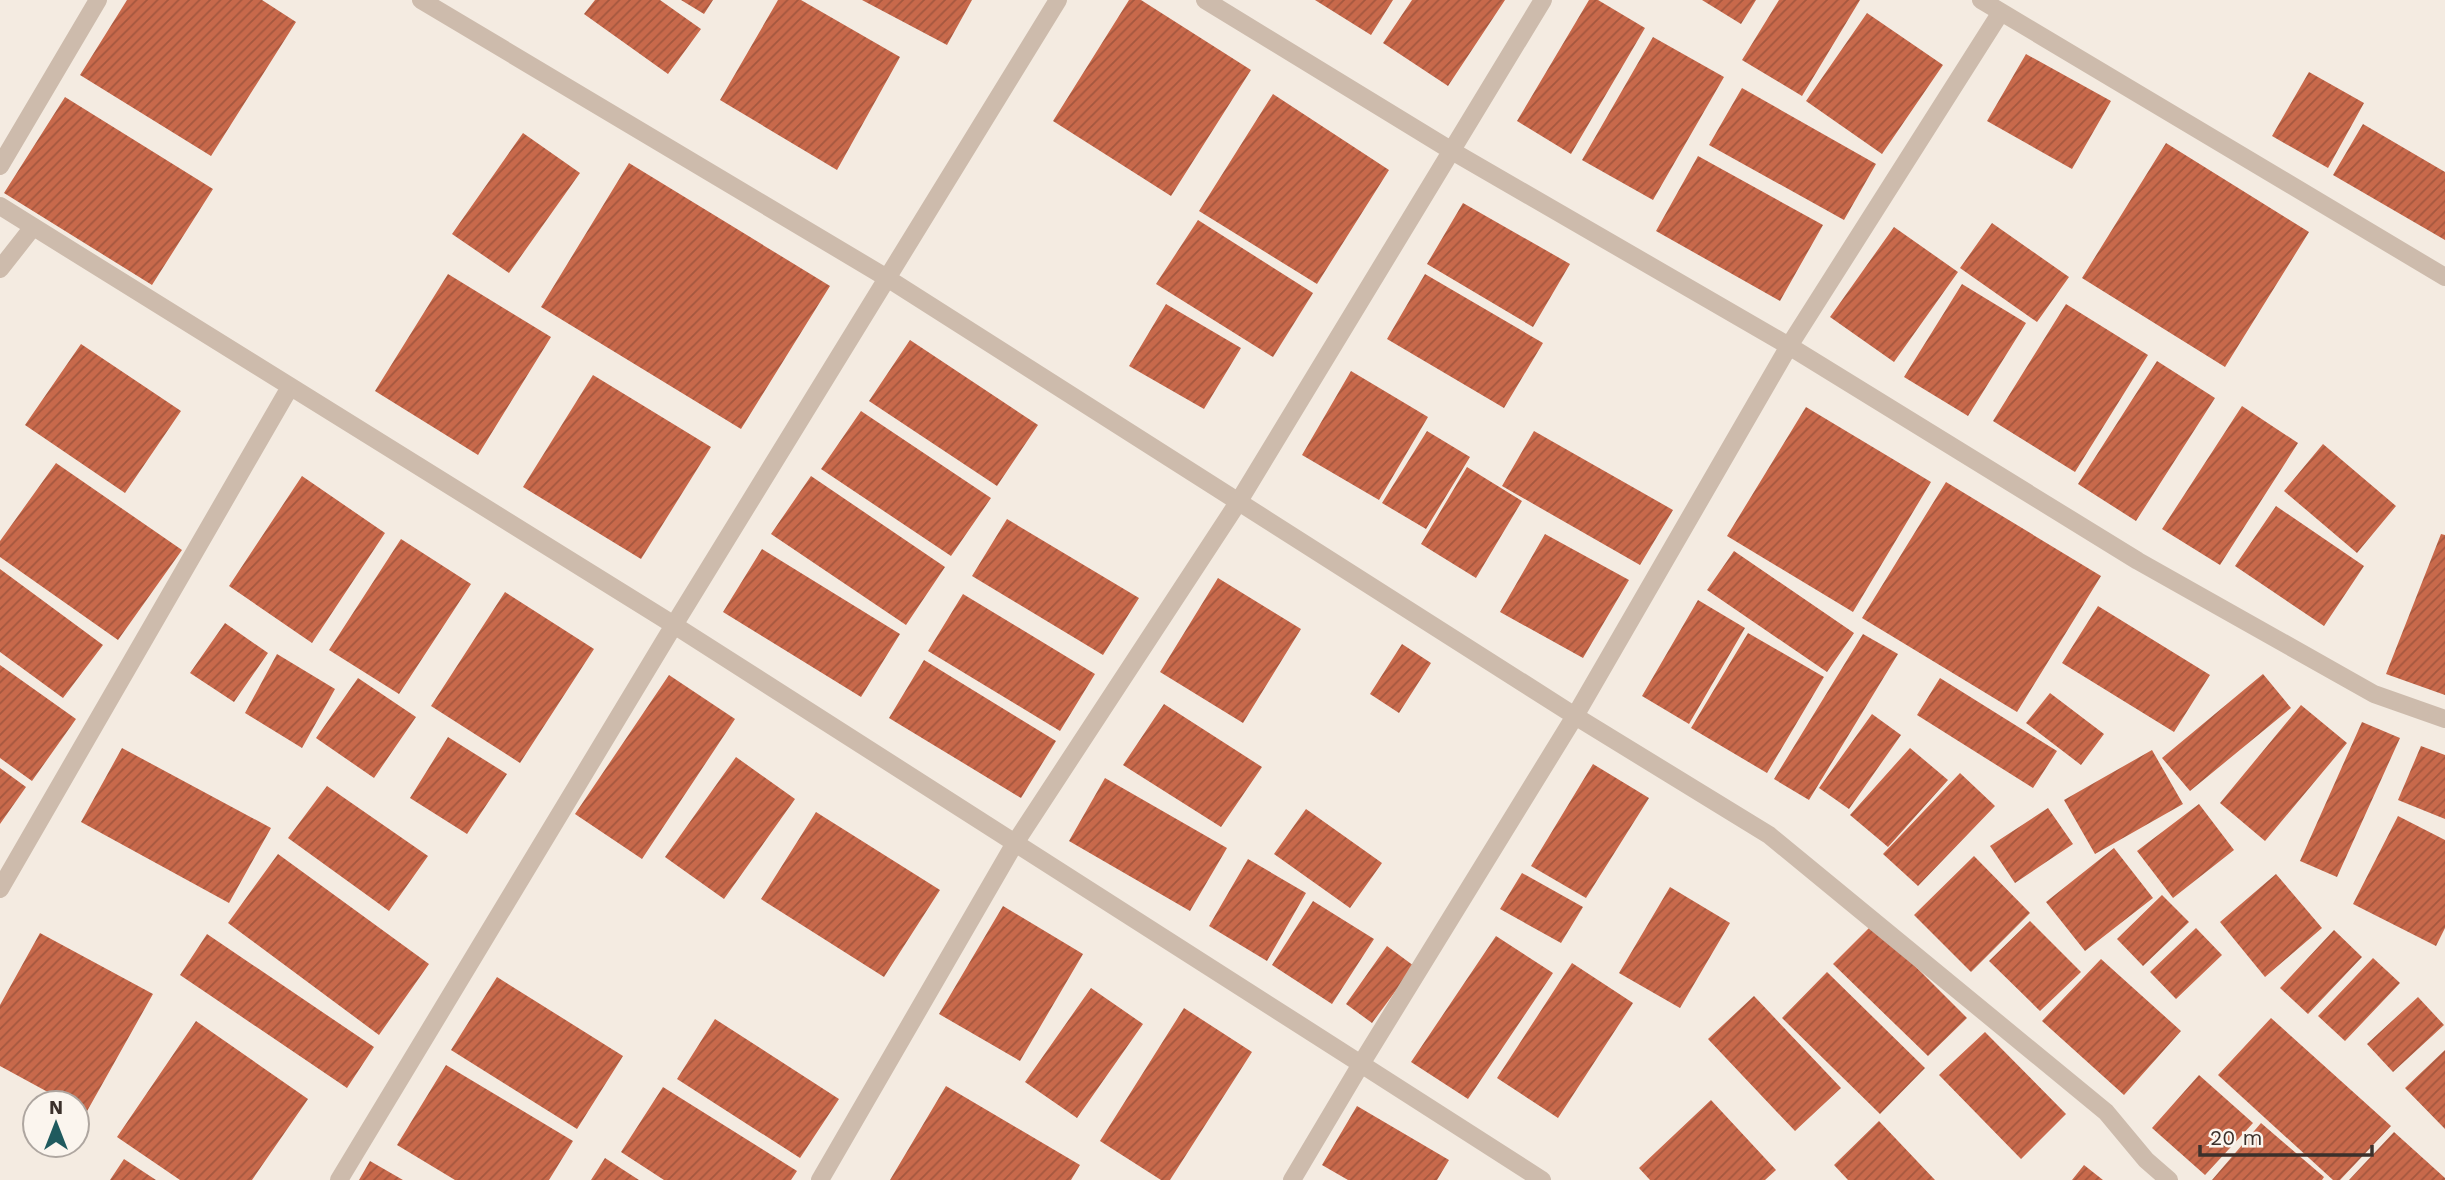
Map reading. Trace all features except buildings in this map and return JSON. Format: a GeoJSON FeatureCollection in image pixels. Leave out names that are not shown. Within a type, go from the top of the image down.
{"type":"FeatureCollection","features":[{"type":"Feature","properties":{"kind":"street"},"geometry":{"type":"LineString","coordinates":[[0,166],[98,0]]}},
{"type":"Feature","properties":{"kind":"street"},"geometry":{"type":"LineString","coordinates":[[421,0],[887,278],[1575,716],[1769,835],[2106,1112],[2146,1160],[2169,1180]]}},
{"type":"Feature","properties":{"kind":"street"},"geometry":{"type":"LineString","coordinates":[[339,1180],[674,625],[1058,0]]}},
{"type":"Feature","properties":{"kind":"street"},"geometry":{"type":"LineString","coordinates":[[1205,0],[1452,151],[1789,346],[2138,561],[2374,694],[2445,719]]}},
{"type":"Feature","properties":{"kind":"street"},"geometry":{"type":"LineString","coordinates":[[820,1180],[1015,843],[1239,502],[1543,0]]}},
{"type":"Feature","properties":{"kind":"street"},"geometry":{"type":"LineString","coordinates":[[1981,0],[2445,277]]}},
{"type":"Feature","properties":{"kind":"street"},"geometry":{"type":"LineString","coordinates":[[1292,1180],[1575,716],[1789,346],[2001,12]]}},
{"type":"Feature","properties":{"kind":"street"},"geometry":{"type":"LineString","coordinates":[[0,206],[674,625],[1542,1180]]}},
{"type":"Feature","properties":{"kind":"street"},"geometry":{"type":"LineString","coordinates":[[0,269],[33,227]]}},
{"type":"Feature","properties":{"kind":"street"},"geometry":{"type":"LineString","coordinates":[[0,889],[290,387]]}}]}
